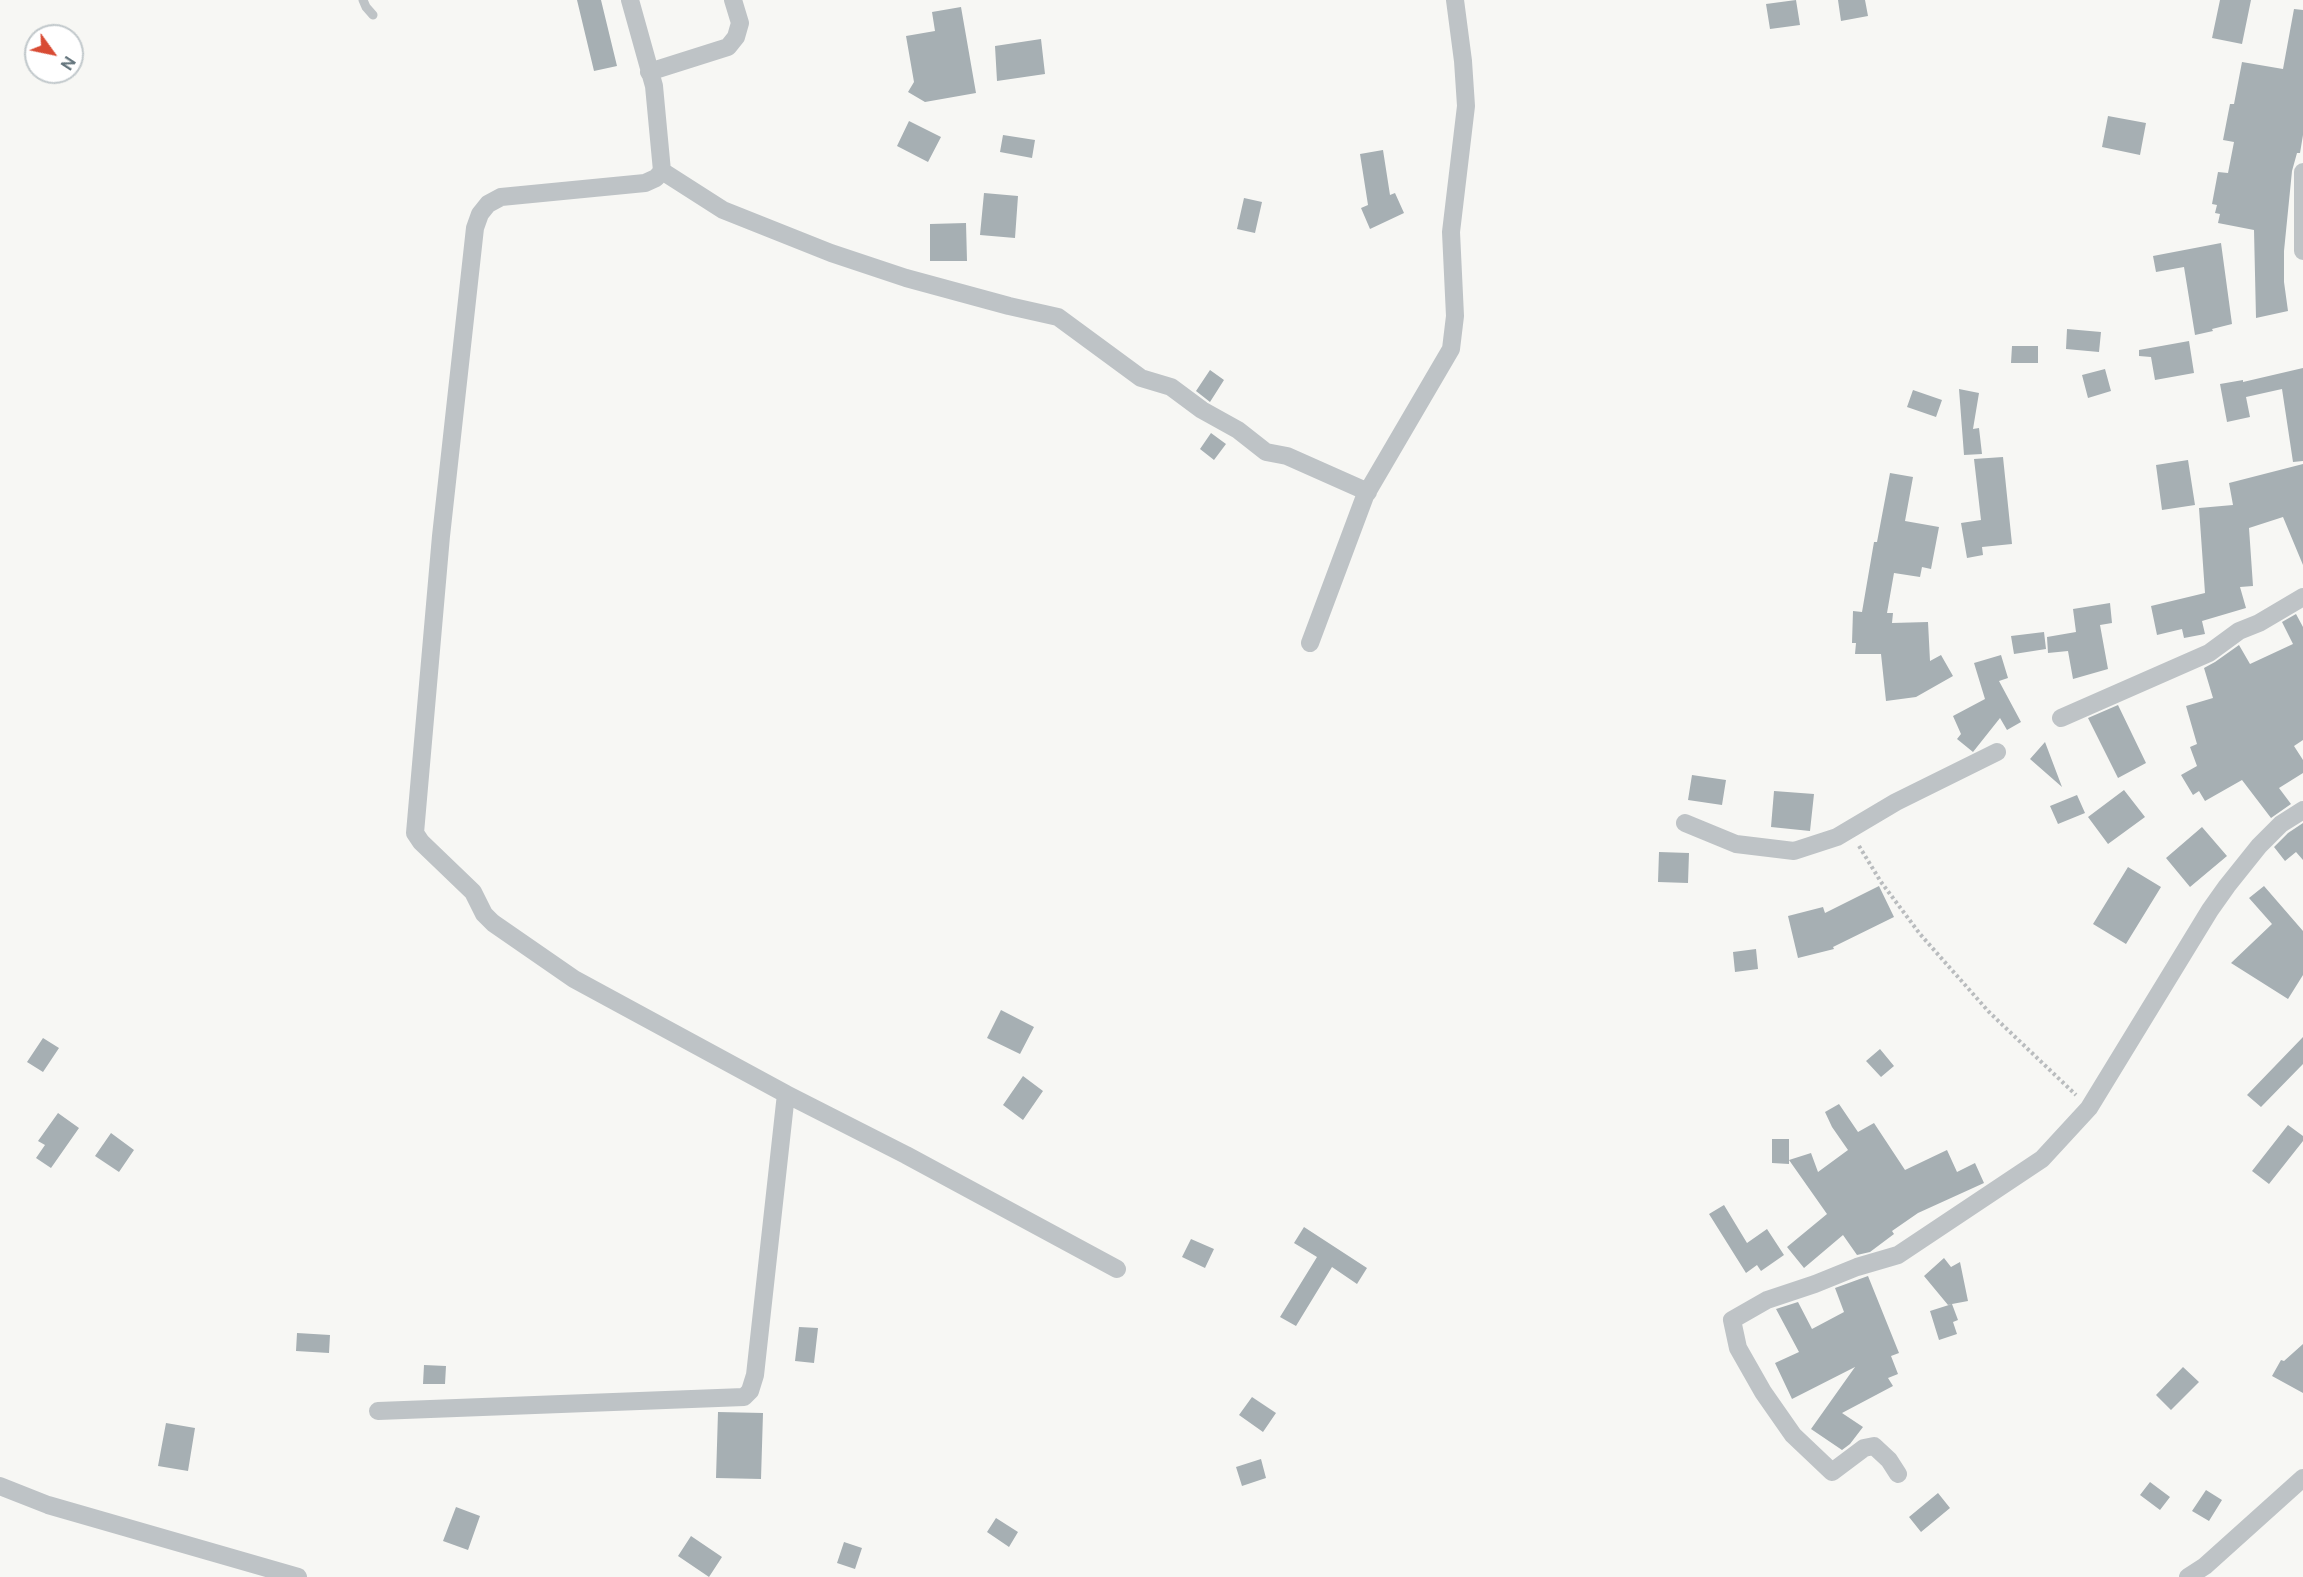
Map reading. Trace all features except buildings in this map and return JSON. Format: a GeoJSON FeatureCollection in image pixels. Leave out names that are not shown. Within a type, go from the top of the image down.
{"type":"FeatureCollection","features":[{"type":"Feature","properties":{"kind":"street"},"geometry":{"type":"LineString","coordinates":[[630,0],[654,86],[662,171],[656,178],[645,183],[501,197],[488,204],[480,214],[474,242],[441,536],[415,833],[426,847],[473,892],[484,914],[493,923],[574,979],[1117,1269]]}},
{"type":"Feature","properties":{"kind":"street"},"geometry":{"type":"LineString","coordinates":[[649,72],[728,47],[736,37],[740,23],[733,0]]}},
{"type":"Feature","properties":{"kind":"street"},"geometry":{"type":"LineString","coordinates":[[1310,643],[1368,492],[1451,349],[1455,316],[1451,232],[1466,106],[1455,0]]}},
{"type":"Feature","properties":{"kind":"street"},"geometry":{"type":"LineString","coordinates":[[662,171],[723,210],[831,253],[906,278],[1058,317],[1141,378],[1171,387],[1202,410],[1238,430],[1266,452],[1287,456],[1368,492]]}},
{"type":"Feature","properties":{"kind":"street"},"geometry":{"type":"LineString","coordinates":[[2303,172],[2303,251]]}},
{"type":"Feature","properties":{"kind":"street"},"geometry":{"type":"LineString","coordinates":[[2061,718],[2209,653],[2239,631],[2259,623],[2303,597]]}},
{"type":"Feature","properties":{"kind":"street"},"geometry":{"type":"LineString","coordinates":[[1685,823],[1736,844],[1794,851],[1837,837],[1896,802],[1997,752]]}},
{"type":"Feature","properties":{"kind":"street"},"geometry":{"type":"LineString","coordinates":[[1898,1474],[1889,1460],[1874,1446],[1864,1448],[1832,1472],[1793,1435],[1763,1392],[1738,1348],[1732,1320],[1767,1300],[1857,1267],[1898,1255],[2042,1159],[2089,1108],[2222,894],[2259,846],[2281,825],[2303,810]]}},
{"type":"Feature","properties":{"kind":"street"},"geometry":{"type":"LineString","coordinates":[[378,1411],[744,1397],[750,1391],[755,1375],[786,1094]]}},
{"type":"Feature","properties":{"kind":"street"},"geometry":{"type":"LineString","coordinates":[[2188,1577],[2209,1572],[2303,1478]]}},
{"type":"Feature","properties":{"kind":"street"},"geometry":{"type":"LineString","coordinates":[[0,1486],[48,1505],[298,1577]]}},
{"type":"Feature","properties":{"kind":"lane"},"geometry":{"type":"LineString","coordinates":[[363,0],[373,15]]}},
{"type":"Feature","properties":{"kind":"path"},"geometry":{"type":"LineString","coordinates":[[1848,831],[1881,882],[1920,934],[1989,1012],[2089,1108]]}}]}
